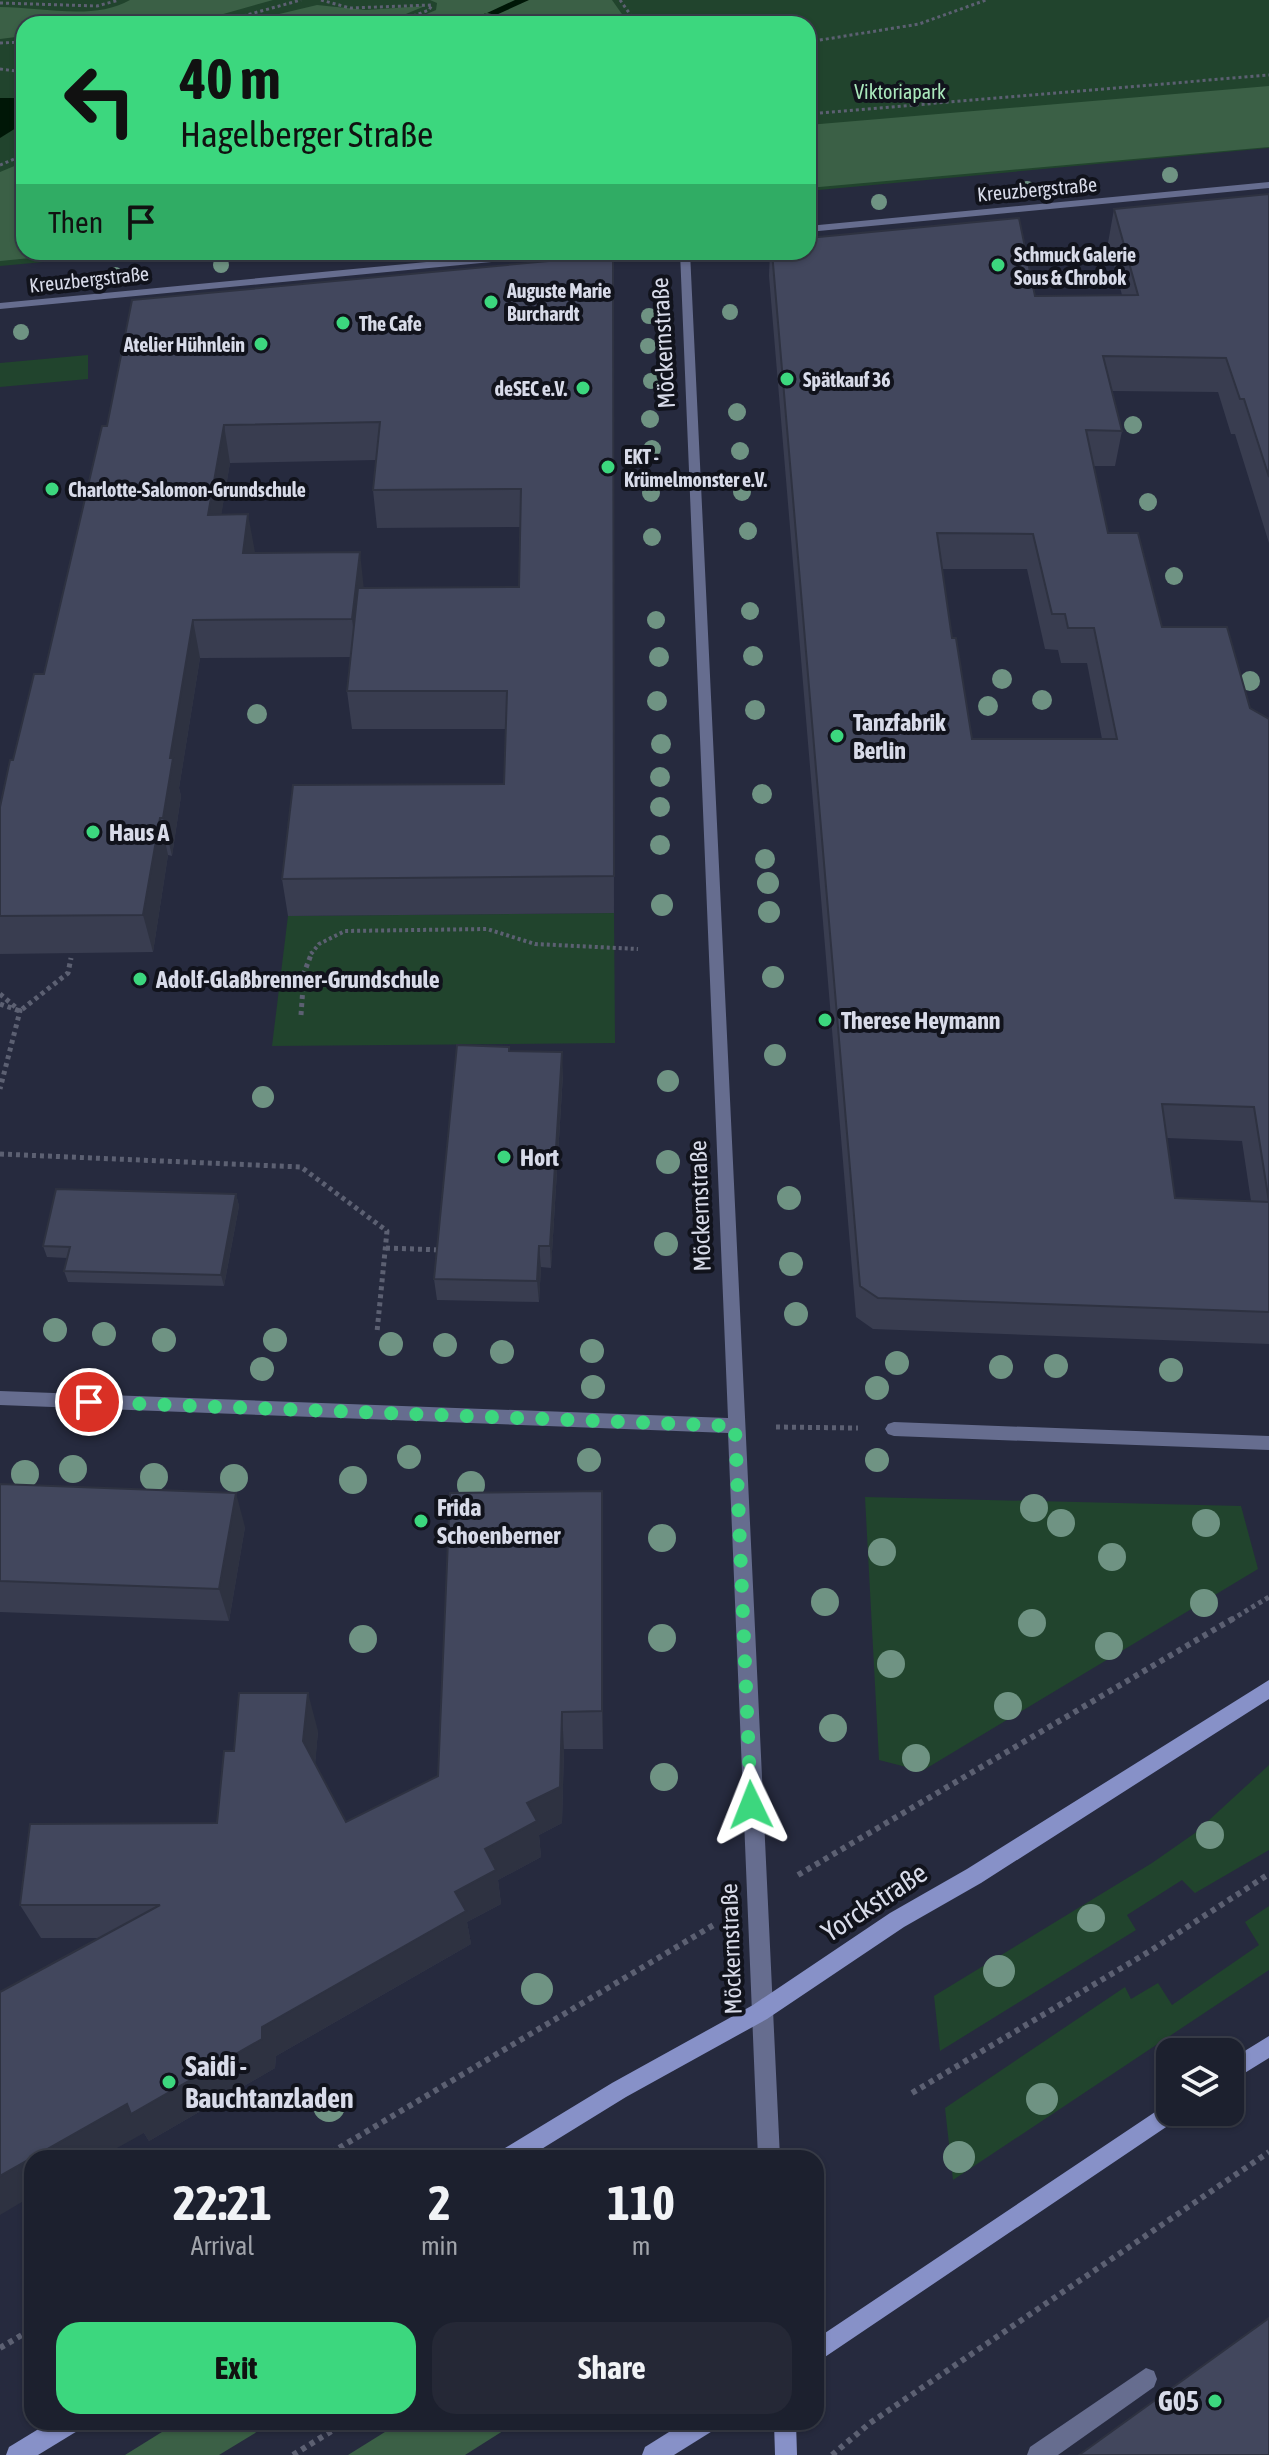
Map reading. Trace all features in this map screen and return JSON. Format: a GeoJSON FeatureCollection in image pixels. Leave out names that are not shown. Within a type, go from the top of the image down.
{"type":"FeatureCollection","features":[{"type":"Feature","properties":{"kind":"main road","name":"Yorckstraße"},"geometry":{"type":"LineString","coordinates":[[520,2150],[619,2090],[760,2012],[897,1920],[974,1876],[1269,1689]]}},
{"type":"Feature","properties":{"kind":"main road"},"geometry":{"type":"LineString","coordinates":[[1244,2063],[1269,2046]]}},
{"type":"Feature","properties":{"kind":"main road"},"geometry":{"type":"LineString","coordinates":[[824,2347],[1156,2122]]}},
{"type":"Feature","properties":{"kind":"main road"},"geometry":{"type":"LineString","coordinates":[[17,2455],[58,2430]]}},
{"type":"Feature","properties":{"kind":"main road"},"geometry":{"type":"LineString","coordinates":[[653,2455],[693,2430]]}},
{"type":"Feature","properties":{"kind":"main road"},"geometry":{"type":"LineString","coordinates":[[785,2430],[786,2455]]}},
{"type":"Feature","properties":{"kind":"street","name":"Kreuzbergstraße"},"geometry":{"type":"LineString","coordinates":[[816,228],[1269,185]]}},
{"type":"Feature","properties":{"kind":"street","name":"Kreuzbergstraße"},"geometry":{"type":"LineString","coordinates":[[0,306],[480,260]]}},
{"type":"Feature","properties":{"kind":"street","name":"Möckernstraße"},"geometry":{"type":"LineString","coordinates":[[685,260],[760,2012],[769,2150]]}},
{"type":"Feature","properties":{"kind":"street"},"geometry":{"type":"LineString","coordinates":[[0,1398],[735,1426]]}},
{"type":"Feature","properties":{"kind":"street"},"geometry":{"type":"LineString","coordinates":[[894,1429],[1269,1443]]}},
{"type":"Feature","properties":{"kind":"street"},"geometry":{"type":"LineString","coordinates":[[1038,2455],[1146,2379]]}},
{"type":"Feature","properties":{"kind":"path"},"geometry":{"type":"LineString","coordinates":[[0,3],[97,6],[119,0]]}},
{"type":"Feature","properties":{"kind":"path"},"geometry":{"type":"LineString","coordinates":[[243,16],[301,0]]}},
{"type":"Feature","properties":{"kind":"path"},"geometry":{"type":"LineString","coordinates":[[321,0],[332,6],[367,8],[417,2],[432,5],[429,10],[413,16]]}},
{"type":"Feature","properties":{"kind":"path"},"geometry":{"type":"LineString","coordinates":[[816,41],[919,24],[986,0]]}},
{"type":"Feature","properties":{"kind":"path"},"geometry":{"type":"LineString","coordinates":[[816,113],[1269,75]]}},
{"type":"Feature","properties":{"kind":"path"},"geometry":{"type":"LineString","coordinates":[[301,1015],[306,956],[324,937],[345,931],[487,929],[535,944],[638,949]]}},
{"type":"Feature","properties":{"kind":"path"},"geometry":{"type":"LineString","coordinates":[[0,1089],[20,1011],[68,973],[71,958]]}},
{"type":"Feature","properties":{"kind":"path"},"geometry":{"type":"LineString","coordinates":[[0,994],[20,1011]]}},
{"type":"Feature","properties":{"kind":"path"},"geometry":{"type":"LineString","coordinates":[[0,1004],[20,1011]]}},
{"type":"Feature","properties":{"kind":"path"},"geometry":{"type":"LineString","coordinates":[[0,1154],[301,1167],[387,1231],[377,1332]]}},
{"type":"Feature","properties":{"kind":"path"},"geometry":{"type":"LineString","coordinates":[[386,1248],[442,1250]]}},
{"type":"Feature","properties":{"kind":"path"},"geometry":{"type":"LineString","coordinates":[[735,1426],[836,1428]]}},
{"type":"Feature","properties":{"kind":"path"},"geometry":{"type":"LineString","coordinates":[[888,1820],[1269,1597]]}},
{"type":"Feature","properties":{"kind":"path"},"geometry":{"type":"LineString","coordinates":[[912,2093],[1150,1951],[1269,1874]]}},
{"type":"Feature","properties":{"kind":"path"},"geometry":{"type":"LineString","coordinates":[[336,2150],[617,1984]]}},
{"type":"Feature","properties":{"kind":"path"},"geometry":{"type":"LineString","coordinates":[[832,2455],[870,2423],[1269,2152]]}},
{"type":"Feature","properties":{"kind":"path"},"geometry":{"type":"LineString","coordinates":[[0,2348],[24,2334]]}},
{"type":"Feature","properties":{"kind":"path"},"geometry":{"type":"LineString","coordinates":[[293,2455],[333,2430]]}},
{"type":"Feature","properties":{"kind":"green space","name":"Viktoriapark"},"geometry":{"type":"Polygon","coordinates":[[[0,0],[1269,0],[1269,148],[816,190],[816,16],[16,16],[16,260],[65,260],[0,266],[0,0]]]}},
{"type":"Feature","properties":{"kind":"green space"},"geometry":{"type":"Polygon","coordinates":[[[130,0],[273,0],[216,16],[16,16],[16,37],[0,39],[0,7],[84,11],[116,6],[130,0]]]}},
{"type":"Feature","properties":{"kind":"green space"},"geometry":{"type":"Polygon","coordinates":[[[430,0],[612,0],[623,16],[496,16],[484,13],[485,16],[422,16],[436,10],[437,3],[430,0]]]}},
{"type":"Feature","properties":{"kind":"green space"},"geometry":{"type":"Polygon","coordinates":[[[317,5],[366,10],[425,6],[401,16],[271,16],[317,5]]]}},
{"type":"Feature","properties":{"kind":"green space"},"geometry":{"type":"Polygon","coordinates":[[[1269,86],[1269,147],[816,187],[816,124],[1269,86]]]}},
{"type":"Feature","properties":{"kind":"green space"},"geometry":{"type":"Polygon","coordinates":[[[16,165],[16,259],[0,261],[0,172],[16,165]]]}},
{"type":"Feature","properties":{"kind":"green space"},"geometry":{"type":"Polygon","coordinates":[[[88,355],[88,379],[0,387],[0,363],[88,355]]]}},
{"type":"Feature","properties":{"kind":"green space"},"geometry":{"type":"Polygon","coordinates":[[[614,913],[615,1043],[272,1046],[288,916],[614,913]]]}},
{"type":"Feature","properties":{"kind":"green space"},"geometry":{"type":"Polygon","coordinates":[[[865,1497],[1241,1506],[1258,1569],[922,1771],[879,1760],[865,1497]]]}},
{"type":"Feature","properties":{"kind":"green space"},"geometry":{"type":"Polygon","coordinates":[[[1269,1765],[1269,1850],[1195,1893],[1182,1880],[1127,1915],[1136,1930],[940,2051],[934,1996],[1152,1863],[1195,1833],[1269,1765]]]}},
{"type":"Feature","properties":{"kind":"green space"},"geometry":{"type":"Polygon","coordinates":[[[1269,1906],[1269,1970],[1167,2038],[1156,2038],[1156,2045],[953,2180],[945,2108],[1125,1987],[1131,1999],[1158,1983],[1172,2005],[1259,1945],[1245,1922],[1269,1906]]]}},
{"type":"Feature","properties":{"kind":"green space"},"geometry":{"type":"Polygon","coordinates":[[[165,2430],[260,2430],[219,2455],[125,2455],[165,2430]]]}},
{"type":"Feature","properties":{"kind":"green space"},"geometry":{"type":"Polygon","coordinates":[[[388,2430],[504,2430],[465,2455],[348,2455],[388,2430]]]}},
{"type":"Feature","properties":{"kind":"shaded area"},"geometry":{"type":"Polygon","coordinates":[[[0,98],[16,98],[16,128],[0,138],[0,98]]]}},
{"type":"Feature","properties":{"kind":"building"},"geometry":{"type":"Polygon","coordinates":[[[1269,194],[1269,477],[1244,399],[1240,399],[1226,358],[1103,356],[1122,431],[1086,430],[1108,533],[1138,533],[1162,627],[1227,627],[1250,708],[1269,719],[1269,1202],[1269,1312],[878,1298],[860,1286],[773,260],[816,260],[816,237],[1019,218],[1035,296],[1138,295],[1114,209],[1269,194]],[[937,533],[952,638],[956,638],[972,739],[1117,739],[1094,628],[1068,628],[1065,614],[1052,614],[1033,534],[937,533]],[[1162,1104],[1175,1198],[1269,1202],[1254,1107],[1162,1104]]]}},
{"type":"Feature","properties":{"kind":"building"},"geometry":{"type":"Polygon","coordinates":[[[560,260],[613,260],[614,876],[282,879],[293,785],[504,784],[507,691],[347,691],[358,588],[519,587],[521,489],[373,490],[380,422],[224,425],[208,515],[248,514],[243,553],[360,552],[352,619],[193,620],[163,818],[160,818],[143,915],[0,916],[0,807],[10,760],[13,760],[34,674],[44,674],[102,426],[107,426],[132,300],[560,260]]]}},
{"type":"Feature","properties":{"kind":"building","name":"Hort"},"geometry":{"type":"Polygon","coordinates":[[[457,1045],[509,1047],[509,1051],[562,1052],[550,1246],[539,1246],[537,1281],[434,1279],[457,1045]]]}},
{"type":"Feature","properties":{"kind":"building"},"geometry":{"type":"Polygon","coordinates":[[[56,1189],[236,1194],[221,1275],[64,1271],[70,1247],[43,1246],[56,1189]]]}},
{"type":"Feature","properties":{"kind":"building"},"geometry":{"type":"Polygon","coordinates":[[[0,1484],[236,1493],[219,1589],[0,1581],[0,1484]]]}},
{"type":"Feature","properties":{"kind":"building"},"geometry":{"type":"Polygon","coordinates":[[[602,1491],[602,1711],[562,1712],[560,1787],[527,1803],[537,1821],[485,1849],[496,1870],[455,1892],[466,1911],[262,2027],[262,2039],[131,2114],[127,2104],[46,2150],[24,2150],[24,2162],[0,2176],[0,1992],[160,1905],[20,1905],[30,1824],[217,1823],[224,1751],[234,1751],[239,1693],[308,1693],[303,1741],[346,1822],[438,1776],[450,1493],[602,1491]]]}},
{"type":"Feature","properties":{"kind":"building","name":"G05"},"geometry":{"type":"Polygon","coordinates":[[[1269,2318],[1269,2455],[1079,2455],[1269,2318]]]}},
{"type":"Feature","properties":{"kind":"waterway"},"geometry":{"type":"LineString","coordinates":[[492,13],[524,0]]}},
{"type":"Feature","properties":{"kind":"place","name":"Schmuck Galerie Sous & Chrobok"},"geometry":{"type":"Point","coordinates":[998,265]}},
{"type":"Feature","properties":{"kind":"place","name":"Auguste Marie Burchardt"},"geometry":{"type":"Point","coordinates":[491,302]}},
{"type":"Feature","properties":{"kind":"place","name":"The Cafe"},"geometry":{"type":"Point","coordinates":[343,323]}},
{"type":"Feature","properties":{"kind":"place","name":"Atelier Hühnlein"},"geometry":{"type":"Point","coordinates":[261,344]}},
{"type":"Feature","properties":{"kind":"place","name":"Spätkauf 36"},"geometry":{"type":"Point","coordinates":[787,379]}},
{"type":"Feature","properties":{"kind":"place","name":"deSEC e.V."},"geometry":{"type":"Point","coordinates":[583,388]}},
{"type":"Feature","properties":{"kind":"place","name":"EKT - Krümelmonster e.V."},"geometry":{"type":"Point","coordinates":[608,467]}},
{"type":"Feature","properties":{"kind":"place","name":"Charlotte-Salomon-Grundschule"},"geometry":{"type":"Point","coordinates":[52,489]}},
{"type":"Feature","properties":{"kind":"place","name":"Tanzfabrik Berlin"},"geometry":{"type":"Point","coordinates":[837,736]}},
{"type":"Feature","properties":{"kind":"place","name":"Haus A"},"geometry":{"type":"Point","coordinates":[93,832]}},
{"type":"Feature","properties":{"kind":"place","name":"Adolf-Glaßbrenner-Grundschule"},"geometry":{"type":"Point","coordinates":[140,979]}},
{"type":"Feature","properties":{"kind":"place","name":"Therese Heymann"},"geometry":{"type":"Point","coordinates":[825,1020]}},
{"type":"Feature","properties":{"kind":"place","name":"Hort"},"geometry":{"type":"Point","coordinates":[504,1157]}},
{"type":"Feature","properties":{"kind":"place","name":"Frida Schoenberner"},"geometry":{"type":"Point","coordinates":[421,1521]}},
{"type":"Feature","properties":{"kind":"place","name":"Saidi - Bauchtanzladen"},"geometry":{"type":"Point","coordinates":[169,2082]}},
{"type":"Feature","properties":{"kind":"place","name":"G05"},"geometry":{"type":"Point","coordinates":[1215,2401]}},
{"type":"Feature","properties":{"kind":"route"},"geometry":{"type":"LineString","coordinates":[[89,1402],[735,1426],[751,1805]]}}]}
